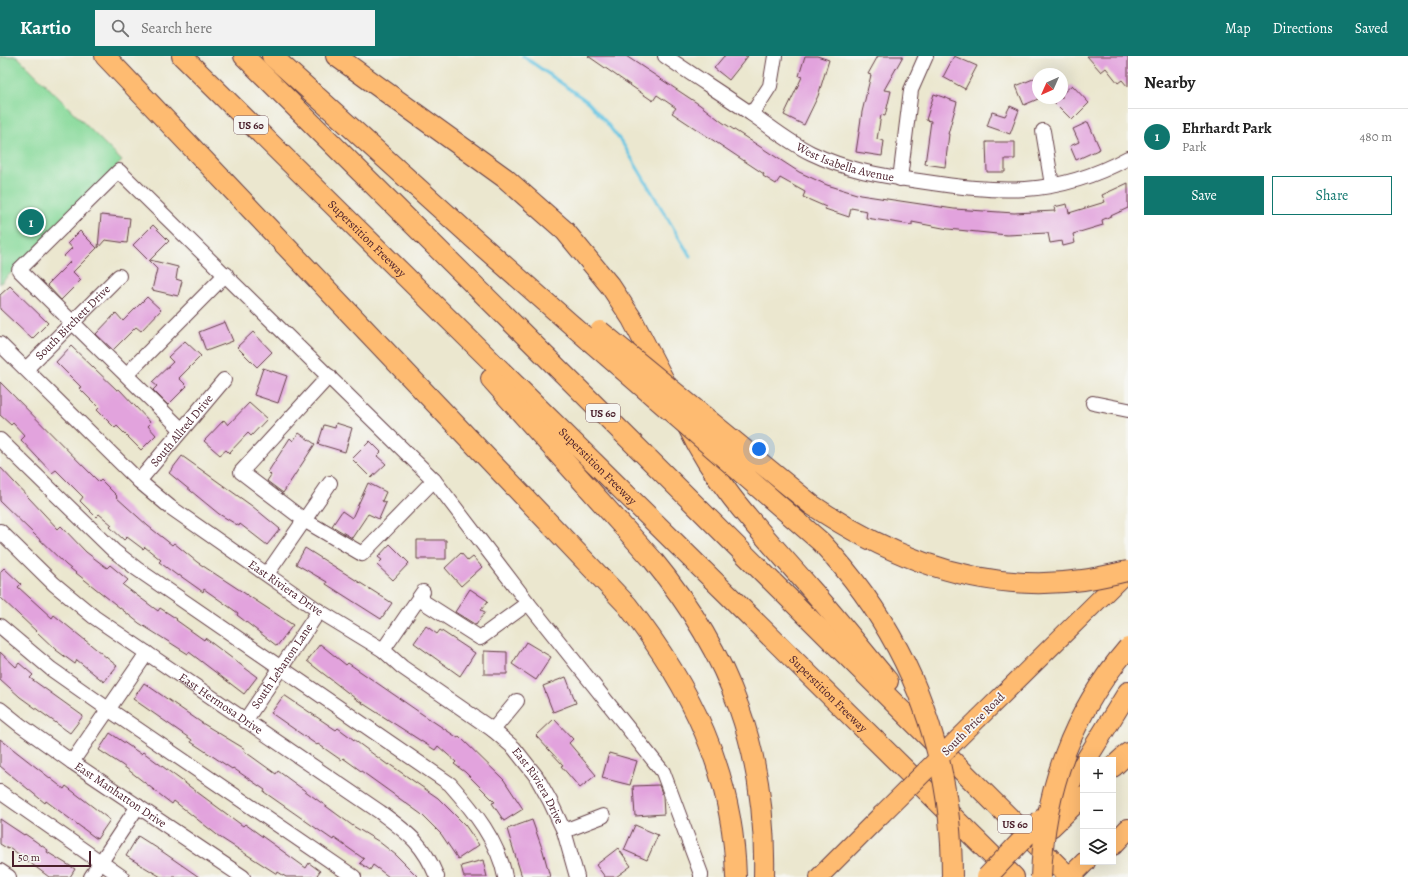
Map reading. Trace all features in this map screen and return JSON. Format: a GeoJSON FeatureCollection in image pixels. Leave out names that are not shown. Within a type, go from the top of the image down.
{"type":"FeatureCollection","features":[{"type":"Feature","properties":{"kind":"highway"},"geometry":{"type":"LineString","coordinates":[[104,56],[627,605],[652,638],[678,677],[693,705],[711,747],[723,787],[730,820],[736,877]]}},
{"type":"Feature","properties":{"kind":"highway","name":"Superstition Freeway"},"geometry":{"type":"LineString","coordinates":[[182,56],[320,194],[1014,877]]}},
{"type":"Feature","properties":{"kind":"highway","name":"US 60"},"geometry":{"type":"LineString","coordinates":[[244,56],[961,771],[1070,877]]}},
{"type":"Feature","properties":{"kind":"highway"},"geometry":{"type":"LineString","coordinates":[[272,56],[473,238],[595,336],[812,505],[835,521],[882,547],[944,570],[965,575],[1009,581],[1050,582],[1083,580],[1128,571]]}},
{"type":"Feature","properties":{"kind":"highway"},"geometry":{"type":"LineString","coordinates":[[336,56],[505,178],[553,219],[578,244],[608,281],[632,319],[692,436],[734,501],[764,538],[810,588],[911,708],[961,771]]}},
{"type":"Feature","properties":{"kind":"highway"},"geometry":{"type":"LineString","coordinates":[[320,194],[385,271],[499,388],[614,516],[665,574],[693,613],[718,657],[743,716],[759,786],[764,828],[764,877]]}},
{"type":"Feature","properties":{"kind":"highway"},"geometry":{"type":"LineString","coordinates":[[595,336],[816,537],[839,561],[872,605],[901,652],[926,712],[942,769],[950,822],[952,877]]}},
{"type":"Feature","properties":{"kind":"highway"},"geometry":{"type":"LineString","coordinates":[[1041,877],[1043,848],[1050,799],[1066,747],[1088,704],[1101,683],[1128,648]]}},
{"type":"Feature","properties":{"kind":"highway"},"geometry":{"type":"LineString","coordinates":[[1088,757],[1128,692]]}},
{"type":"Feature","properties":{"kind":"highway"},"geometry":{"type":"LineString","coordinates":[[1116,764],[1128,753]]}},
{"type":"Feature","properties":{"kind":"highway"},"geometry":{"type":"LineString","coordinates":[[1002,877],[1046,824],[1062,795],[1080,769]]}},
{"type":"Feature","properties":{"kind":"highway"},"geometry":{"type":"LineString","coordinates":[[987,877],[1046,824],[1080,798]]}},
{"type":"Feature","properties":{"kind":"highway"},"geometry":{"type":"LineString","coordinates":[[1116,831],[1128,820]]}},
{"type":"Feature","properties":{"kind":"highway"},"geometry":{"type":"LineString","coordinates":[[1116,842],[1128,829]]}},
{"type":"Feature","properties":{"kind":"highway"},"geometry":{"type":"LineString","coordinates":[[980,842],[1010,877]]}},
{"type":"Feature","properties":{"kind":"highway"},"geometry":{"type":"LineString","coordinates":[[1070,877],[1090,867]]}},
{"type":"Feature","properties":{"kind":"main road","name":"South Price Road"},"geometry":{"type":"LineString","coordinates":[[819,877],[1128,571]]}},
{"type":"Feature","properties":{"kind":"street","name":"West Isabella Avenue"},"geometry":{"type":"LineString","coordinates":[[665,56],[785,138],[831,162],[856,170],[900,179],[992,190],[1014,191],[1072,182],[1127,160]]}},
{"type":"Feature","properties":{"kind":"street"},"geometry":{"type":"LineString","coordinates":[[752,114],[770,86],[775,56]]}},
{"type":"Feature","properties":{"kind":"street"},"geometry":{"type":"LineString","coordinates":[[900,179],[911,90],[926,56]]}},
{"type":"Feature","properties":{"kind":"street"},"geometry":{"type":"LineString","coordinates":[[1042,131],[1052,185]]}},
{"type":"Feature","properties":{"kind":"street"},"geometry":{"type":"LineString","coordinates":[[182,430],[19,270],[119,171],[226,274],[434,480],[528,603],[663,772],[702,874],[701,877]]}},
{"type":"Feature","properties":{"kind":"street"},"geometry":{"type":"LineString","coordinates":[[126,374],[226,274]]}},
{"type":"Feature","properties":{"kind":"street","name":"South Birchett Drive"},"geometry":{"type":"LineString","coordinates":[[26,369],[119,276]]}},
{"type":"Feature","properties":{"kind":"street","name":"East Riviera Drive"},"geometry":{"type":"LineString","coordinates":[[0,344],[139,480],[170,507],[319,611],[383,650],[402,667],[493,730],[514,748],[536,776],[564,831],[577,877]]}},
{"type":"Feature","properties":{"kind":"street"},"geometry":{"type":"LineString","coordinates":[[329,376],[241,472],[304,520],[362,554],[434,480]]}},
{"type":"Feature","properties":{"kind":"street","name":"South Allred Drive"},"geometry":{"type":"LineString","coordinates":[[139,480],[224,380]]}},
{"type":"Feature","properties":{"kind":"street"},"geometry":{"type":"LineString","coordinates":[[1094,403],[1128,410]]}},
{"type":"Feature","properties":{"kind":"street"},"geometry":{"type":"LineString","coordinates":[[0,440],[114,551],[164,589],[450,784],[481,823],[496,848],[505,877]]}},
{"type":"Feature","properties":{"kind":"street"},"geometry":{"type":"LineString","coordinates":[[267,574],[330,483]]}},
{"type":"Feature","properties":{"kind":"street","name":"East Hermosa Drive"},"geometry":{"type":"LineString","coordinates":[[0,531],[54,584],[94,617],[380,812],[411,835],[429,858],[437,877]]}},
{"type":"Feature","properties":{"kind":"street"},"geometry":{"type":"LineString","coordinates":[[383,650],[421,595],[480,638],[528,603]]}},
{"type":"Feature","properties":{"kind":"street","name":"South Lebanon Lane"},"geometry":{"type":"LineString","coordinates":[[245,721],[319,611]]}},
{"type":"Feature","properties":{"kind":"street"},"geometry":{"type":"LineString","coordinates":[[0,626],[51,669],[354,877]]}},
{"type":"Feature","properties":{"kind":"street"},"geometry":{"type":"LineString","coordinates":[[72,762],[147,653]]}},
{"type":"Feature","properties":{"kind":"street"},"geometry":{"type":"LineString","coordinates":[[493,730],[517,701]]}},
{"type":"Feature","properties":{"kind":"street","name":"East Manhatton Drive"},"geometry":{"type":"LineString","coordinates":[[0,709],[72,762],[243,877]]}},
{"type":"Feature","properties":{"kind":"street"},"geometry":{"type":"LineString","coordinates":[[0,792],[122,877]]}},
{"type":"Feature","properties":{"kind":"street"},"geometry":{"type":"LineString","coordinates":[[92,877],[138,806]]}},
{"type":"Feature","properties":{"kind":"street","name":"East Riviera Drive"},"geometry":{"type":"LineString","coordinates":[[564,831],[603,816]]}},
{"type":"Feature","properties":{"kind":"street"},"geometry":{"type":"LineString","coordinates":[[0,871],[9,877]]}},
{"type":"Feature","properties":{"kind":"green space"},"geometry":{"type":"Polygon","coordinates":[[[0,56],[17,56],[122,161],[0,284],[0,56]]]}},
{"type":"Feature","properties":{"kind":"building"},"geometry":{"type":"Polygon","coordinates":[[[588,56],[626,56],[700,105],[722,122],[799,172],[827,185],[860,195],[954,209],[1014,213],[1055,211],[1054,207],[1067,204],[1069,213],[1105,202],[1102,195],[1128,183],[1128,208],[1102,220],[1103,225],[1073,234],[1075,243],[1063,246],[1062,241],[1050,243],[1048,233],[1007,235],[948,229],[912,222],[912,225],[866,218],[867,211],[851,208],[849,217],[825,209],[826,207],[803,197],[805,192],[780,178],[776,184],[763,176],[764,174],[672,113],[676,108],[657,95],[653,101],[588,56]]]}},
{"type":"Feature","properties":{"kind":"building"},"geometry":{"type":"Polygon","coordinates":[[[724,56],[748,56],[729,80],[714,68],[724,56]]]}},
{"type":"Feature","properties":{"kind":"building"},"geometry":{"type":"Polygon","coordinates":[[[805,56],[817,56],[829,60],[818,96],[804,125],[784,115],[802,77],[799,76],[805,56]]]}},
{"type":"Feature","properties":{"kind":"building"},"geometry":{"type":"Polygon","coordinates":[[[878,56],[903,56],[884,90],[891,91],[885,116],[881,115],[877,139],[884,141],[882,156],[856,152],[862,112],[871,75],[868,74],[878,56]]]}},
{"type":"Feature","properties":{"kind":"building"},"geometry":{"type":"Polygon","coordinates":[[[954,56],[977,66],[965,89],[943,77],[954,56]]]}},
{"type":"Feature","properties":{"kind":"building"},"geometry":{"type":"Polygon","coordinates":[[[1087,56],[1128,56],[1128,87],[1122,80],[1118,83],[1106,68],[1101,72],[1087,56]]]}},
{"type":"Feature","properties":{"kind":"building"},"geometry":{"type":"Polygon","coordinates":[[[1032,79],[1032,102],[1024,105],[1016,86],[1032,79]]]}},
{"type":"Feature","properties":{"kind":"building"},"geometry":{"type":"Polygon","coordinates":[[[1072,85],[1089,103],[1072,120],[1056,104],[1068,104],[1068,89],[1072,85]]]}},
{"type":"Feature","properties":{"kind":"building"},"geometry":{"type":"Polygon","coordinates":[[[934,94],[957,102],[948,134],[945,167],[925,164],[931,121],[926,120],[934,94]]]}},
{"type":"Feature","properties":{"kind":"building"},"geometry":{"type":"Polygon","coordinates":[[[1010,106],[1019,110],[1010,134],[987,126],[992,112],[1005,116],[1010,106]]]}},
{"type":"Feature","properties":{"kind":"building"},"geometry":{"type":"Polygon","coordinates":[[[1088,122],[1100,149],[1076,160],[1070,146],[1079,142],[1073,129],[1088,122]]]}},
{"type":"Feature","properties":{"kind":"building"},"geometry":{"type":"Polygon","coordinates":[[[986,142],[1015,142],[1015,159],[1005,159],[1005,172],[987,172],[986,142]]]}},
{"type":"Feature","properties":{"kind":"building"},"geometry":{"type":"Polygon","coordinates":[[[101,215],[130,218],[127,243],[105,240],[98,248],[101,215]]]}},
{"type":"Feature","properties":{"kind":"building"},"geometry":{"type":"Polygon","coordinates":[[[153,225],[169,241],[150,260],[178,267],[176,279],[182,281],[178,296],[152,290],[157,269],[133,245],[153,225]]]}},
{"type":"Feature","properties":{"kind":"building"},"geometry":{"type":"Polygon","coordinates":[[[80,231],[97,248],[73,272],[81,280],[61,300],[47,285],[70,262],[64,256],[72,248],[68,243],[80,231]]]}},
{"type":"Feature","properties":{"kind":"building"},"geometry":{"type":"Polygon","coordinates":[[[10,286],[48,323],[32,339],[0,309],[0,295],[10,286]]]}},
{"type":"Feature","properties":{"kind":"building"},"geometry":{"type":"Polygon","coordinates":[[[147,297],[161,310],[141,331],[136,327],[113,350],[96,334],[116,313],[123,321],[147,297]]]}},
{"type":"Feature","properties":{"kind":"building"},"geometry":{"type":"Polygon","coordinates":[[[225,322],[233,341],[206,351],[199,332],[225,322]]]}},
{"type":"Feature","properties":{"kind":"building"},"geometry":{"type":"Polygon","coordinates":[[[253,332],[272,352],[257,367],[237,347],[253,332]]]}},
{"type":"Feature","properties":{"kind":"building"},"geometry":{"type":"Polygon","coordinates":[[[185,341],[201,356],[179,378],[187,386],[168,405],[153,390],[157,386],[152,382],[173,362],[168,357],[185,341]]]}},
{"type":"Feature","properties":{"kind":"building"},"geometry":{"type":"Polygon","coordinates":[[[71,346],[117,390],[119,389],[151,423],[148,426],[156,435],[141,450],[117,426],[115,428],[97,410],[99,408],[56,362],[71,346]]]}},
{"type":"Feature","properties":{"kind":"building"},"geometry":{"type":"Polygon","coordinates":[[[263,368],[287,376],[278,403],[254,395],[263,368]]]}},
{"type":"Feature","properties":{"kind":"building"},"geometry":{"type":"Polygon","coordinates":[[[0,382],[99,482],[101,480],[117,496],[116,497],[148,526],[172,545],[174,543],[197,562],[293,625],[277,646],[237,615],[238,613],[204,589],[203,592],[179,575],[178,576],[159,562],[161,560],[145,547],[143,549],[127,537],[124,540],[110,527],[112,525],[99,514],[96,517],[80,501],[83,497],[56,470],[52,473],[21,440],[25,436],[13,423],[11,425],[0,415],[0,382]]]}},
{"type":"Feature","properties":{"kind":"building"},"geometry":{"type":"Polygon","coordinates":[[[249,403],[267,419],[251,436],[248,433],[229,453],[226,450],[220,455],[204,441],[224,420],[228,425],[249,403]]]}},
{"type":"Feature","properties":{"kind":"building"},"geometry":{"type":"Polygon","coordinates":[[[336,423],[352,428],[345,452],[318,444],[324,425],[335,428],[336,423]]]}},
{"type":"Feature","properties":{"kind":"building"},"geometry":{"type":"Polygon","coordinates":[[[299,433],[315,444],[283,493],[267,481],[271,475],[268,472],[290,438],[293,441],[299,433]]]}},
{"type":"Feature","properties":{"kind":"building"},"geometry":{"type":"Polygon","coordinates":[[[370,441],[381,452],[377,456],[386,464],[371,478],[352,459],[370,441]]]}},
{"type":"Feature","properties":{"kind":"building"},"geometry":{"type":"Polygon","coordinates":[[[182,456],[252,506],[280,529],[267,545],[240,524],[239,526],[219,514],[169,473],[182,456]]]}},
{"type":"Feature","properties":{"kind":"building"},"geometry":{"type":"Polygon","coordinates":[[[0,467],[58,529],[61,526],[86,552],[107,568],[110,565],[128,580],[123,585],[158,611],[160,608],[204,640],[205,638],[257,677],[244,694],[189,652],[188,654],[139,623],[66,565],[0,501],[0,467]]]}},
{"type":"Feature","properties":{"kind":"building"},"geometry":{"type":"Polygon","coordinates":[[[368,483],[386,492],[382,501],[386,503],[379,519],[368,514],[352,538],[332,526],[342,511],[352,518],[368,483]]]}},
{"type":"Feature","properties":{"kind":"building"},"geometry":{"type":"Polygon","coordinates":[[[417,540],[446,540],[446,559],[417,559],[417,540]]]}},
{"type":"Feature","properties":{"kind":"building"},"geometry":{"type":"Polygon","coordinates":[[[390,544],[409,563],[393,580],[377,565],[382,560],[378,557],[390,544]]]}},
{"type":"Feature","properties":{"kind":"building"},"geometry":{"type":"Polygon","coordinates":[[[305,548],[392,603],[381,619],[326,584],[327,582],[296,564],[305,548]]]}},
{"type":"Feature","properties":{"kind":"building"},"geometry":{"type":"Polygon","coordinates":[[[461,553],[468,561],[473,557],[482,567],[461,586],[445,568],[461,553]]]}},
{"type":"Feature","properties":{"kind":"building"},"geometry":{"type":"Polygon","coordinates":[[[4,568],[21,584],[18,587],[52,618],[54,615],[117,666],[104,682],[77,660],[75,664],[56,650],[0,597],[0,572],[4,568]]]}},
{"type":"Feature","properties":{"kind":"building"},"geometry":{"type":"Polygon","coordinates":[[[470,589],[488,601],[481,610],[485,612],[476,625],[455,612],[470,589]]]}},
{"type":"Feature","properties":{"kind":"building"},"geometry":{"type":"Polygon","coordinates":[[[426,626],[437,634],[440,630],[475,653],[460,676],[414,643],[426,626]]]}},
{"type":"Feature","properties":{"kind":"building"},"geometry":{"type":"Polygon","coordinates":[[[526,642],[551,657],[536,680],[512,664],[526,642]]]}},
{"type":"Feature","properties":{"kind":"building"},"geometry":{"type":"Polygon","coordinates":[[[320,644],[346,665],[348,663],[458,738],[459,736],[504,780],[523,809],[504,821],[492,803],[495,802],[465,772],[454,764],[456,762],[438,746],[435,750],[356,699],[307,661],[320,644]]]}},
{"type":"Feature","properties":{"kind":"building"},"geometry":{"type":"Polygon","coordinates":[[[484,651],[507,652],[507,674],[484,674],[484,651]]]}},
{"type":"Feature","properties":{"kind":"building"},"geometry":{"type":"Polygon","coordinates":[[[0,652],[16,667],[19,663],[33,675],[30,678],[83,716],[70,733],[20,697],[0,679],[0,652]]]}},
{"type":"Feature","properties":{"kind":"building"},"geometry":{"type":"Polygon","coordinates":[[[566,677],[576,703],[553,712],[543,686],[566,677]]]}},
{"type":"Feature","properties":{"kind":"building"},"geometry":{"type":"Polygon","coordinates":[[[144,683],[202,723],[245,749],[244,751],[276,774],[278,771],[353,826],[378,841],[396,855],[418,877],[389,877],[373,865],[370,870],[360,863],[364,859],[334,838],[333,840],[264,792],[265,790],[233,768],[232,769],[191,742],[192,740],[133,699],[144,683]]]}},
{"type":"Feature","properties":{"kind":"building"},"geometry":{"type":"Polygon","coordinates":[[[284,695],[336,730],[338,728],[388,765],[389,764],[438,798],[465,825],[479,845],[458,859],[441,834],[421,814],[343,758],[341,760],[318,744],[317,745],[271,713],[284,695]]]}},
{"type":"Feature","properties":{"kind":"building"},"geometry":{"type":"Polygon","coordinates":[[[554,719],[573,739],[569,743],[596,775],[580,788],[561,766],[563,765],[536,736],[554,719]]]}},
{"type":"Feature","properties":{"kind":"building"},"geometry":{"type":"Polygon","coordinates":[[[110,733],[141,754],[143,752],[243,826],[245,824],[306,868],[309,863],[320,871],[317,875],[319,877],[286,877],[278,872],[277,874],[221,838],[174,801],[172,804],[122,765],[99,750],[110,733]]]}},
{"type":"Feature","properties":{"kind":"building"},"geometry":{"type":"Polygon","coordinates":[[[0,739],[64,789],[66,786],[110,820],[97,839],[46,801],[45,803],[0,766],[0,739]]]}},
{"type":"Feature","properties":{"kind":"building"},"geometry":{"type":"Polygon","coordinates":[[[609,753],[637,761],[630,785],[602,778],[609,753]]]}},
{"type":"Feature","properties":{"kind":"building"},"geometry":{"type":"Polygon","coordinates":[[[659,785],[663,796],[664,814],[635,816],[633,786],[659,785]]]}},
{"type":"Feature","properties":{"kind":"building"},"geometry":{"type":"Polygon","coordinates":[[[0,819],[48,850],[47,852],[75,869],[70,877],[49,877],[9,847],[8,849],[0,844],[0,819]]]}},
{"type":"Feature","properties":{"kind":"building"},"geometry":{"type":"Polygon","coordinates":[[[532,820],[550,877],[522,877],[507,829],[532,820]]]}},
{"type":"Feature","properties":{"kind":"building"},"geometry":{"type":"Polygon","coordinates":[[[635,825],[658,835],[647,860],[624,850],[635,825]]]}},
{"type":"Feature","properties":{"kind":"building"},"geometry":{"type":"Polygon","coordinates":[[[138,836],[199,877],[161,877],[126,856],[138,836]]]}},
{"type":"Feature","properties":{"kind":"building"},"geometry":{"type":"Polygon","coordinates":[[[618,848],[631,866],[616,877],[605,877],[596,865],[618,848]]]}},
{"type":"Feature","properties":{"kind":"building"},"geometry":{"type":"Polygon","coordinates":[[[483,860],[487,877],[464,877],[461,866],[483,860]]]}},
{"type":"Feature","properties":{"kind":"waterway"},"geometry":{"type":"LineString","coordinates":[[523,56],[588,102],[605,121],[623,144],[690,256]]}},
{"type":"Feature","properties":{"kind":"place","name":"Ehrhardt Park"},"geometry":{"type":"Point","coordinates":[31,222]}}]}
